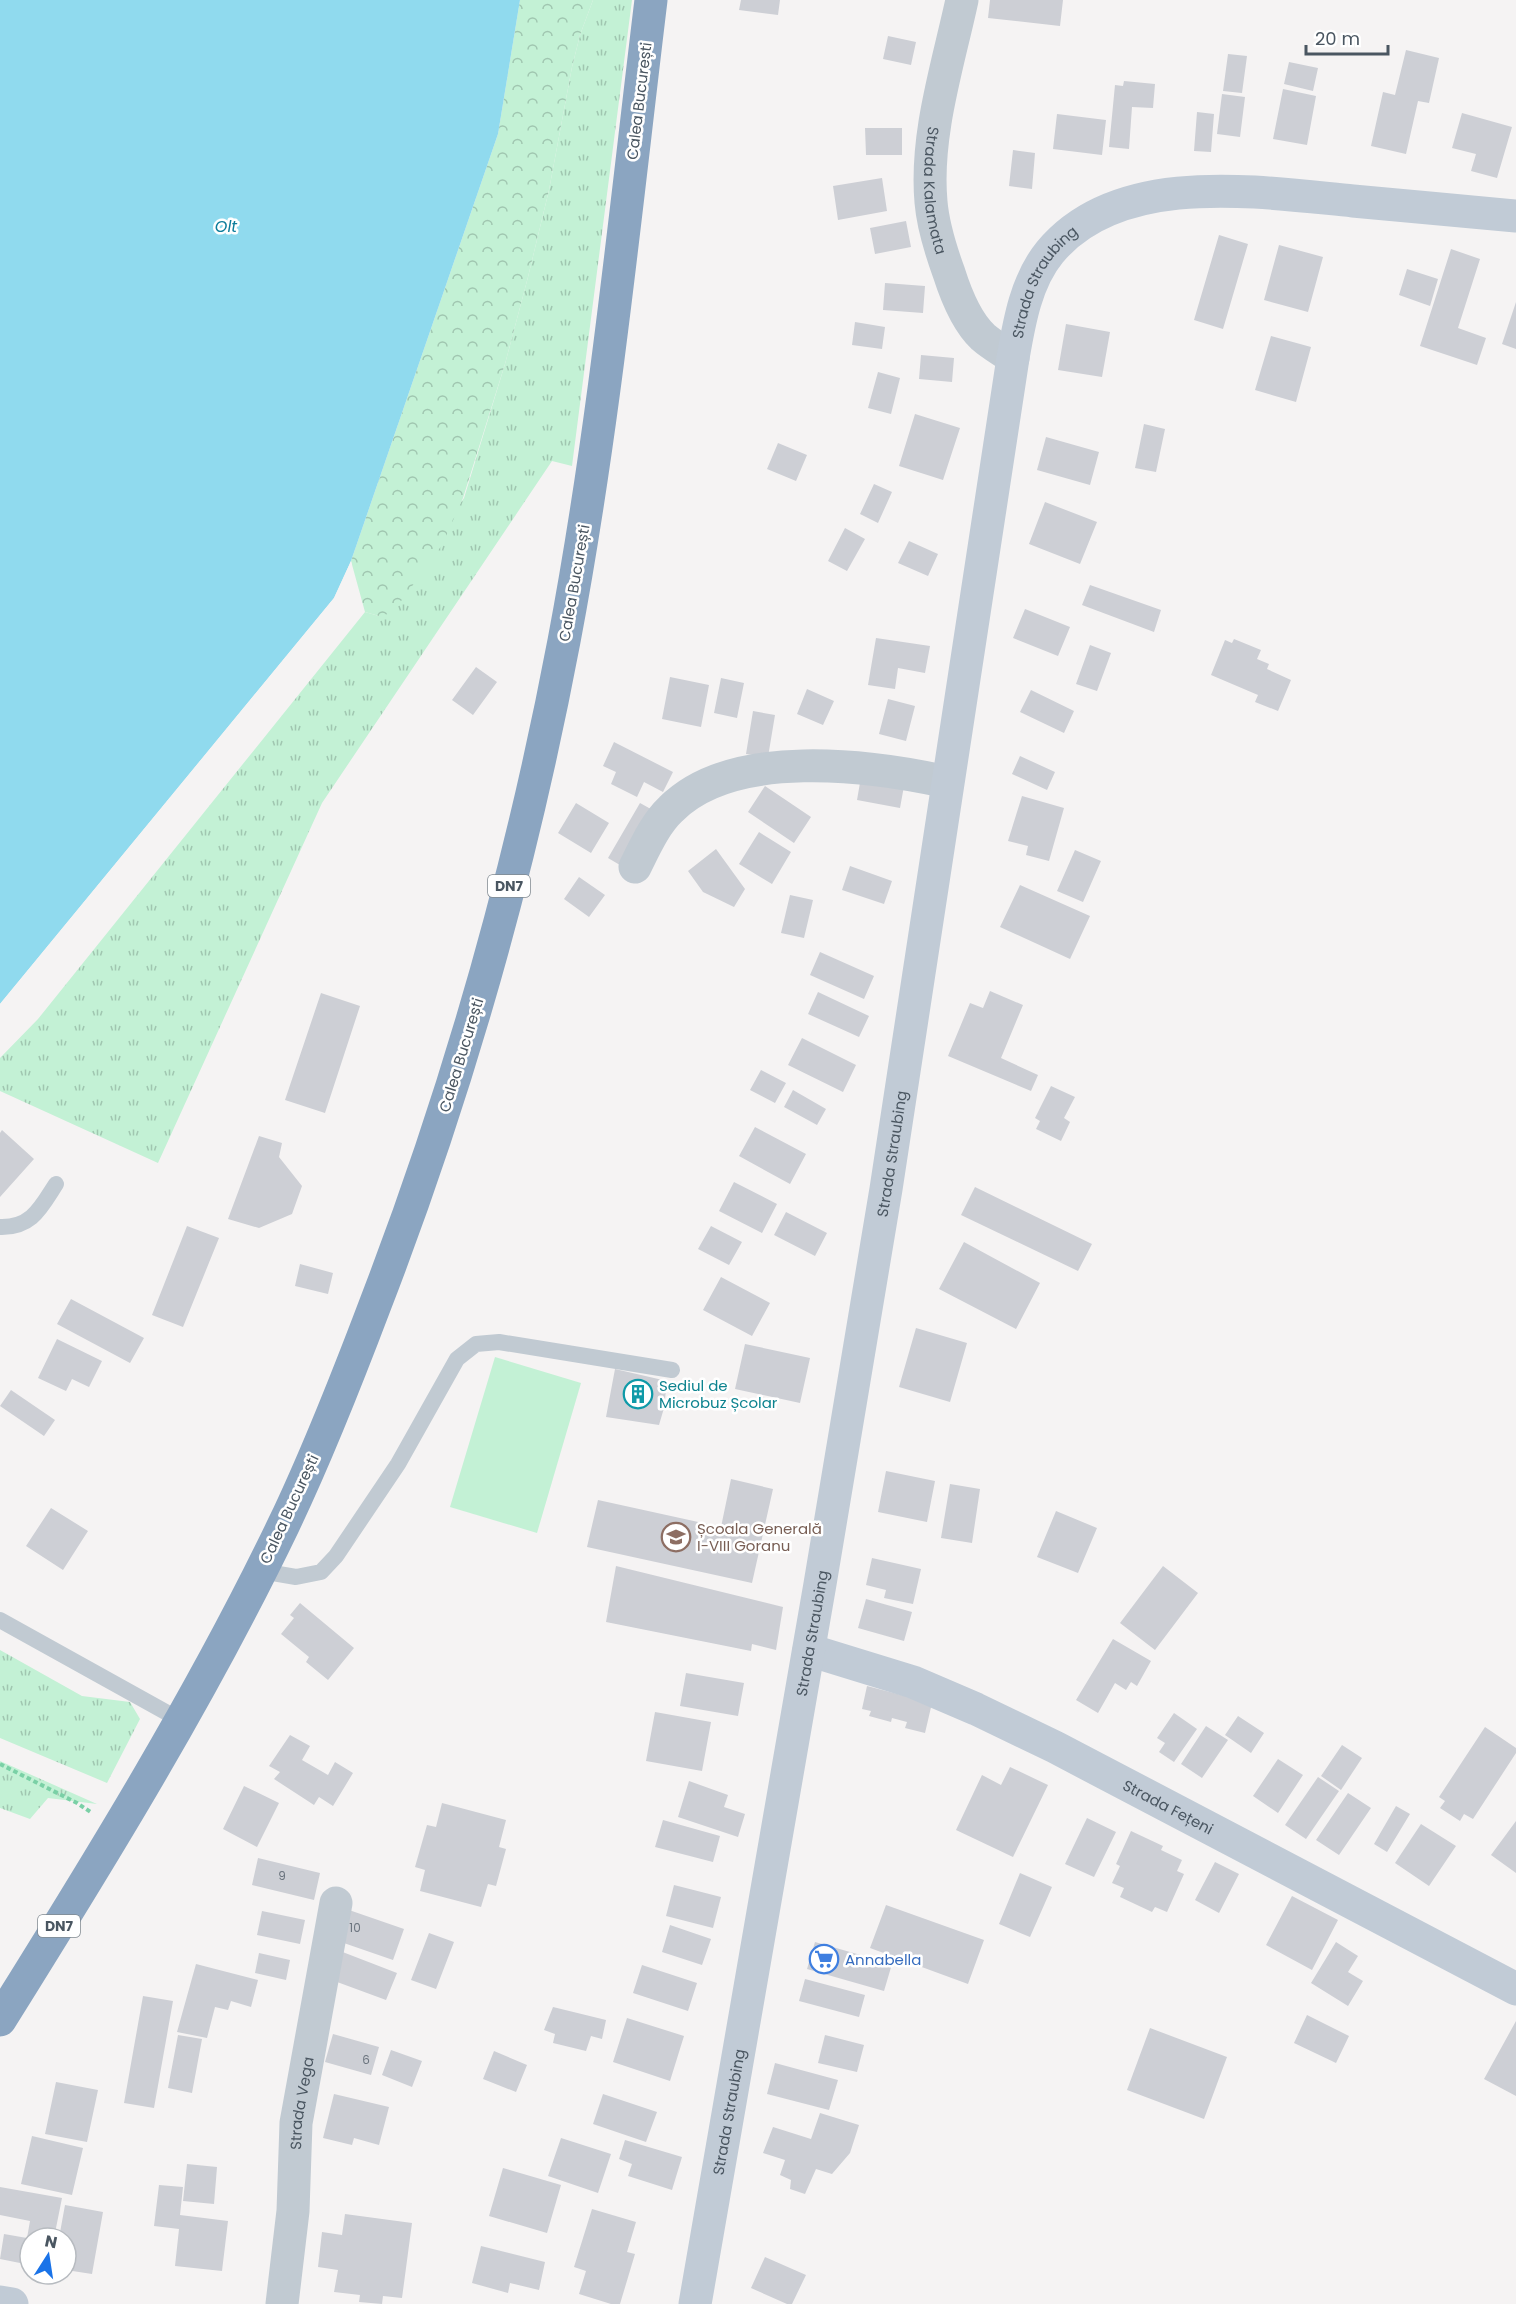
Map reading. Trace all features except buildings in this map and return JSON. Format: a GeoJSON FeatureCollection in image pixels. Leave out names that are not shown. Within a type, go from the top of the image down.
{"type":"FeatureCollection","features":[{"type":"Feature","properties":{"kind":"highway","name":"Calea București"},"geometry":{"type":"LineString","coordinates":[[0,2020],[117,1831],[261,1570],[321,1440],[395,1254],[441,1123],[507,897],[564,640],[588,500],[651,0]]}},
{"type":"Feature","properties":{"kind":"main road","name":"Strada Straubing"},"geometry":{"type":"LineString","coordinates":[[695,2304],[884,1200],[1013,358],[1024,307],[1035,278],[1050,252],[1071,232],[1101,213],[1130,201],[1166,194],[1219,190],[1276,193],[1516,216]]}},
{"type":"Feature","properties":{"kind":"main road","name":"Strada Fețeni"},"geometry":{"type":"LineString","coordinates":[[808,1650],[913,1682],[976,1709],[1055,1747],[1516,1989]]}},
{"type":"Feature","properties":{"kind":"main road"},"geometry":{"type":"LineString","coordinates":[[0,2302],[12,2304]]}},
{"type":"Feature","properties":{"kind":"street","name":"Strada Kalamata"},"geometry":{"type":"LineString","coordinates":[[962,0],[939,103],[930,160],[931,204],[940,248],[954,289],[967,315],[982,336],[1013,358]]}},
{"type":"Feature","properties":{"kind":"street"},"geometry":{"type":"LineString","coordinates":[[635,867],[654,831],[670,809],[689,793],[741,773],[772,768],[820,766],[868,768],[947,782]]}},
{"type":"Feature","properties":{"kind":"street","name":"Strada Vega"},"geometry":{"type":"LineString","coordinates":[[282,2304],[293,2211],[296,2123],[336,1903]]}},
{"type":"Feature","properties":{"kind":"lane"},"geometry":{"type":"LineString","coordinates":[[0,1227],[25,1224],[38,1211],[56,1184]]}},
{"type":"Feature","properties":{"kind":"lane"},"geometry":{"type":"LineString","coordinates":[[261,1570],[296,1577],[321,1572],[336,1556],[398,1464],[457,1359],[476,1344],[499,1342],[672,1370]]}},
{"type":"Feature","properties":{"kind":"lane"},"geometry":{"type":"LineString","coordinates":[[0,1620],[180,1720]]}},
{"type":"Feature","properties":{"kind":"path"},"geometry":{"type":"LineString","coordinates":[[0,1764],[77,1803],[117,1831]]}},
{"type":"Feature","properties":{"kind":"green space"},"geometry":{"type":"Polygon","coordinates":[[[520,0],[593,0],[580,35],[572,67],[549,190],[528,277],[505,364],[463,498],[442,545],[402,600],[388,614],[379,616],[365,612],[351,561],[498,134],[520,0]]]}},
{"type":"Feature","properties":{"kind":"green space"},"geometry":{"type":"Polygon","coordinates":[[[593,0],[632,0],[572,466],[552,461],[322,803],[158,1163],[0,1091],[0,1058],[38,1019],[365,612],[379,616],[464,498],[505,364],[528,277],[549,190],[572,67],[580,35],[593,0]]]}},
{"type":"Feature","properties":{"kind":"green space"},"geometry":{"type":"Polygon","coordinates":[[[495,1357],[581,1383],[537,1533],[450,1507],[495,1357]]]}},
{"type":"Feature","properties":{"kind":"green space"},"geometry":{"type":"Polygon","coordinates":[[[0,1650],[82,1696],[130,1702],[140,1719],[107,1783],[0,1738],[0,1650]]]}},
{"type":"Feature","properties":{"kind":"green space"},"geometry":{"type":"Polygon","coordinates":[[[0,1761],[97,1804],[48,1798],[30,1819],[0,1808],[0,1761]]]}},
{"type":"Feature","properties":{"kind":"water","name":"Olt"},"geometry":{"type":"Polygon","coordinates":[[[0,0],[520,0],[498,134],[351,561],[334,598],[0,1004],[0,0]]]}},
{"type":"Feature","properties":{"kind":"pier"},"geometry":{"type":"Polygon","coordinates":[[[351,561],[352,565],[336,600],[11,997],[0,1007],[0,1004],[334,598],[351,561]]]}},
{"type":"Feature","properties":{"kind":"place","name":"Sediul de Microbuz Școlar"},"geometry":{"type":"Point","coordinates":[638,1394]}},
{"type":"Feature","properties":{"kind":"place","name":"Școala Generală I-VIII Goranu"},"geometry":{"type":"Point","coordinates":[676,1537]}},
{"type":"Feature","properties":{"kind":"place","name":"Annabella"},"geometry":{"type":"Point","coordinates":[824,1959]}}]}
